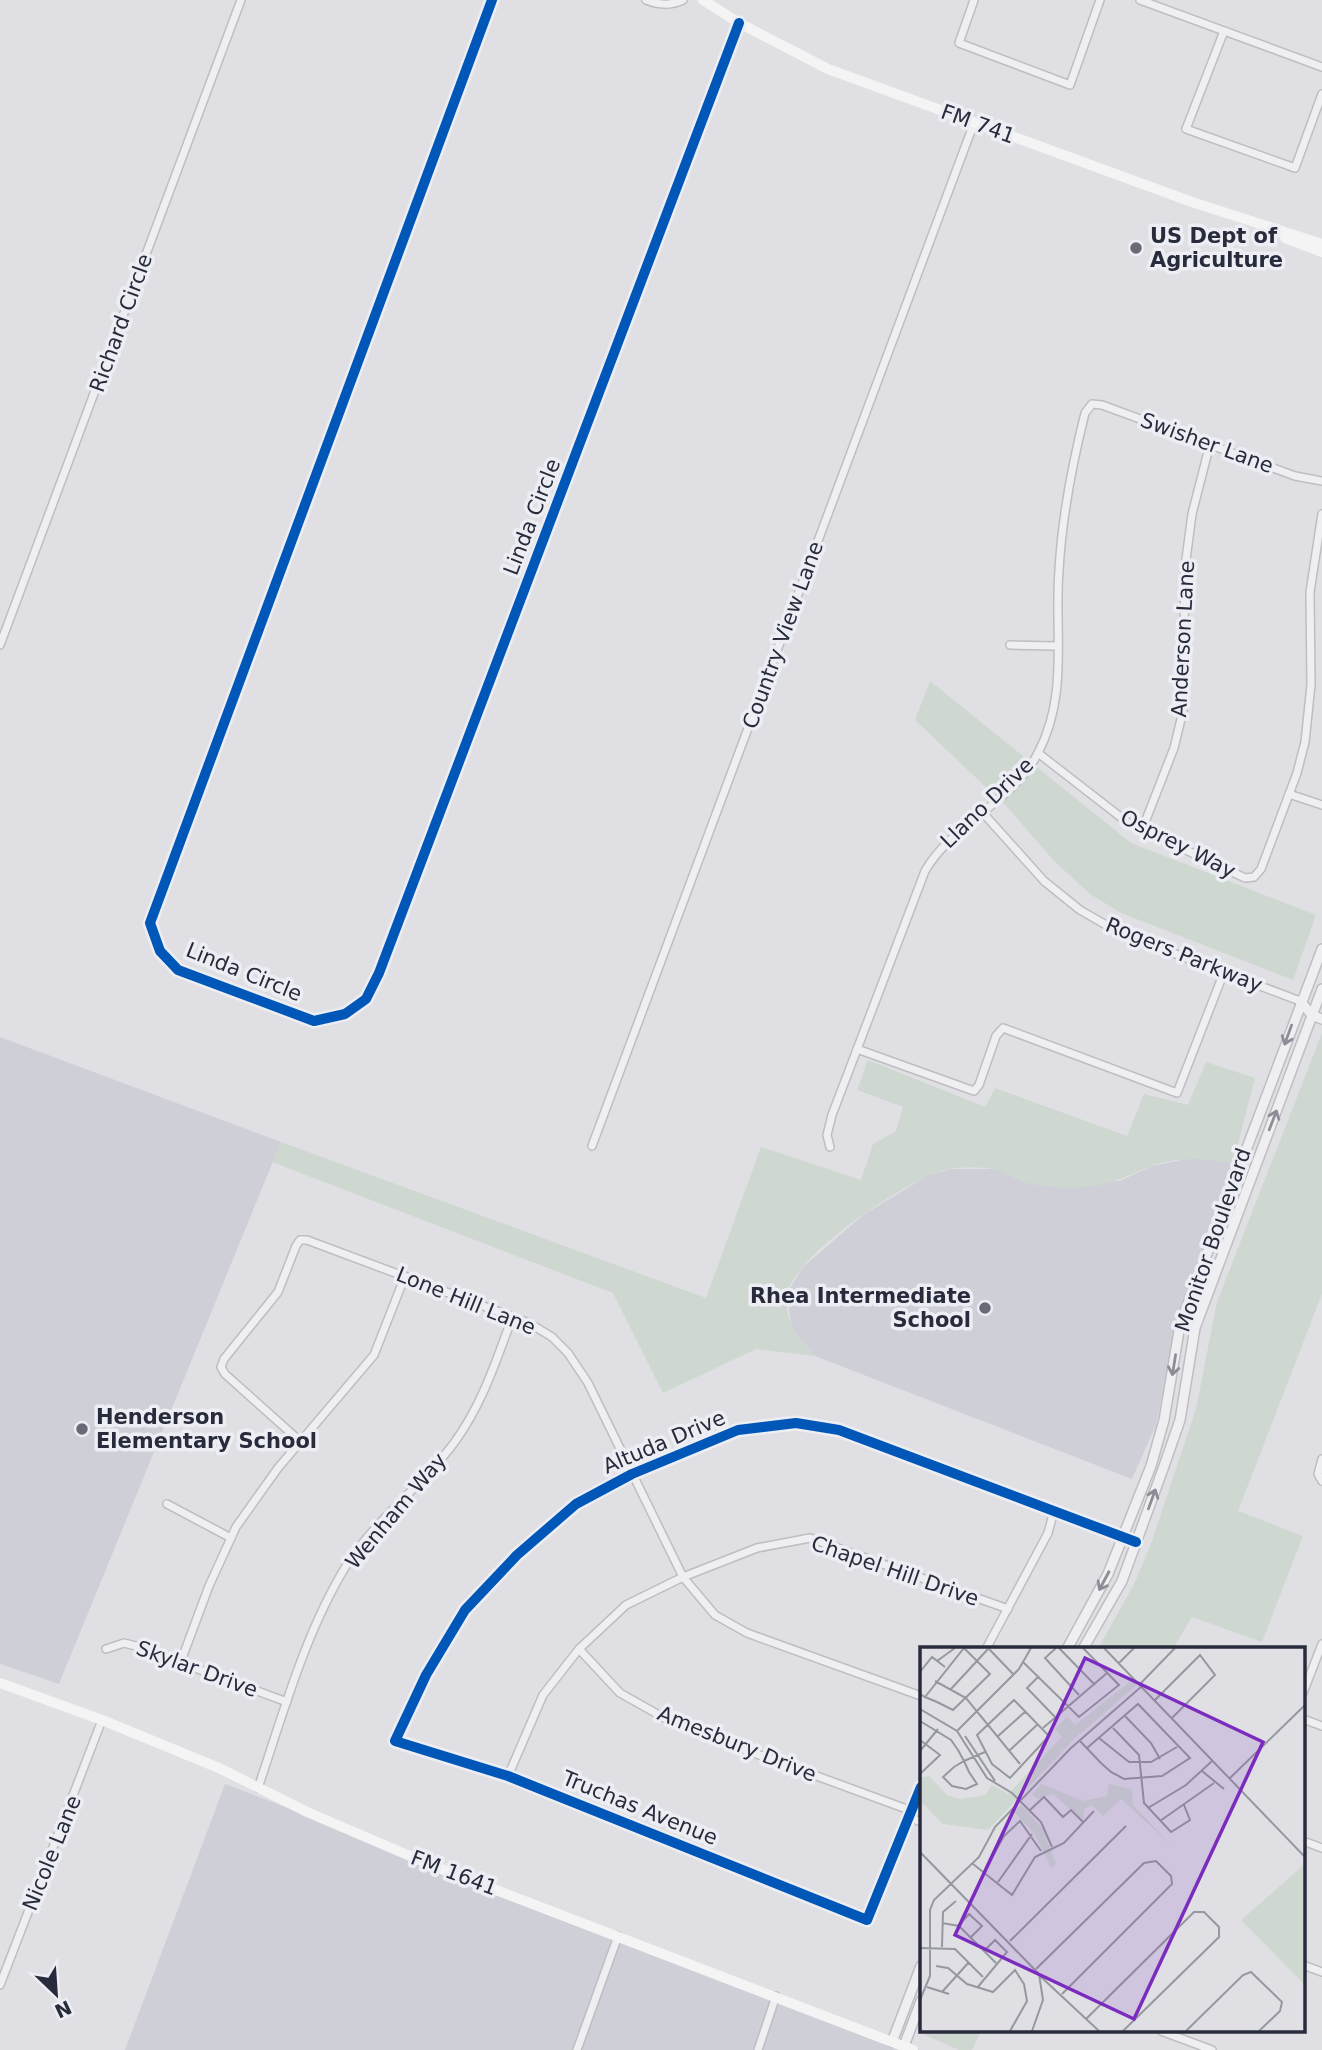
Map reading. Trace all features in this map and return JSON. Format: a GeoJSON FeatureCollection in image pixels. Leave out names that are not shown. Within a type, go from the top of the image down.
{"type":"FeatureCollection","features":[{"type":"Feature","properties":{"kind":"main road","name":"FM 741"},"geometry":{"type":"LineString","coordinates":[[703,0],[739,23],[828,69],[1262,226],[1322,244]]}},
{"type":"Feature","properties":{"kind":"main road","name":"FM 741"},"geometry":{"type":"LineString","coordinates":[[1262,226],[1322,252]]}},
{"type":"Feature","properties":{"kind":"main road","name":"FM 1641"},"geometry":{"type":"LineString","coordinates":[[0,1682],[102,1720],[431,1865],[909,2049]]}},
{"type":"Feature","properties":{"kind":"street","name":"Richard Circle"},"geometry":{"type":"LineString","coordinates":[[0,645],[241,0]]}},
{"type":"Feature","properties":{"kind":"street","name":"Linda Circle"},"geometry":{"type":"LineString","coordinates":[[492,0],[150,923],[160,951],[178,970],[314,1021],[345,1014],[366,999],[379,973],[739,23]]}},
{"type":"Feature","properties":{"kind":"street"},"geometry":{"type":"LineString","coordinates":[[646,0],[657,4],[673,4],[683,0]]}},
{"type":"Feature","properties":{"kind":"street"},"geometry":{"type":"LineString","coordinates":[[974,0],[959,43],[1070,85],[1100,0]]}},
{"type":"Feature","properties":{"kind":"street"},"geometry":{"type":"LineString","coordinates":[[1140,0],[1322,67]]}},
{"type":"Feature","properties":{"kind":"street"},"geometry":{"type":"LineString","coordinates":[[1223,31],[1186,129],[1295,167],[1322,94]]}},
{"type":"Feature","properties":{"kind":"street","name":"Country View Lane"},"geometry":{"type":"LineString","coordinates":[[592,1146],[974,123]]}},
{"type":"Feature","properties":{"kind":"street","name":"Swisher Lane"},"geometry":{"type":"LineString","coordinates":[[1092,404],[1102,405],[1295,476],[1322,481]]}},
{"type":"Feature","properties":{"kind":"street","name":"Llano Drive"},"geometry":{"type":"LineString","coordinates":[[830,1147],[827,1135],[832,1115],[925,871],[935,855],[983,813],[1038,753],[1059,688],[1056,646],[1059,568],[1069,481],[1086,413],[1092,404]]}},
{"type":"Feature","properties":{"kind":"street","name":"Anderson Lane"},"geometry":{"type":"LineString","coordinates":[[1142,830],[1174,748],[1183,710],[1185,568],[1192,514],[1210,444]]}},
{"type":"Feature","properties":{"kind":"street"},"geometry":{"type":"LineString","coordinates":[[1322,514],[1310,592],[1309,714],[1301,759],[1289,794],[1322,805]]}},
{"type":"Feature","properties":{"kind":"street"},"geometry":{"type":"LineString","coordinates":[[1010,645],[1056,646]]}},
{"type":"Feature","properties":{"kind":"street","name":"Osprey Way"},"geometry":{"type":"LineString","coordinates":[[1038,753],[1142,830],[1245,878],[1254,877],[1261,869],[1289,794]]}},
{"type":"Feature","properties":{"kind":"street","name":"Rogers Parkway"},"geometry":{"type":"LineString","coordinates":[[983,813],[1044,881],[1080,910],[1120,933],[1300,1001],[1320,1001]]}},
{"type":"Feature","properties":{"kind":"street","name":"Monitor Boulevard"},"geometry":{"type":"LineString","coordinates":[[1068,1647],[1108,1574],[1151,1466],[1164,1420],[1180,1325],[1300,1001],[1322,949]]}},
{"type":"Feature","properties":{"kind":"street"},"geometry":{"type":"LineString","coordinates":[[857,1049],[974,1091],[979,1085],[996,1036],[1003,1028],[1177,1093],[1224,972]]}},
{"type":"Feature","properties":{"kind":"street","name":"Monitor Boulevard"},"geometry":{"type":"LineString","coordinates":[[1084,1647],[1122,1581],[1180,1420],[1195,1328],[1317,1017],[1322,989]]}},
{"type":"Feature","properties":{"kind":"street","name":"Rogers Parkway"},"geometry":{"type":"LineString","coordinates":[[1300,1001],[1317,1017]]}},
{"type":"Feature","properties":{"kind":"street","name":"Lone Hill Lane"},"geometry":{"type":"LineString","coordinates":[[301,1442],[225,1374],[221,1367],[224,1359],[278,1292],[300,1240],[529,1323],[552,1337],[568,1353],[588,1383],[683,1577],[715,1615],[747,1633],[920,1696]]}},
{"type":"Feature","properties":{"kind":"street"},"geometry":{"type":"LineString","coordinates":[[181,1661],[209,1586],[231,1538],[278,1468],[374,1355],[405,1276]]}},
{"type":"Feature","properties":{"kind":"street","name":"Wenham Way"},"geometry":{"type":"LineString","coordinates":[[258,1788],[287,1702],[325,1607],[347,1565],[453,1444],[478,1406],[512,1318]]}},
{"type":"Feature","properties":{"kind":"street","name":"Altuda Drive"},"geometry":{"type":"LineString","coordinates":[[395,1741],[426,1675],[465,1610],[517,1555],[576,1504],[632,1475],[738,1430],[811,1424],[856,1435],[1136,1542]]}},
{"type":"Feature","properties":{"kind":"street"},"geometry":{"type":"LineString","coordinates":[[1320,1480],[1322,1459]]}},
{"type":"Feature","properties":{"kind":"street"},"geometry":{"type":"LineString","coordinates":[[166,1504],[231,1538]]}},
{"type":"Feature","properties":{"kind":"street"},"geometry":{"type":"LineString","coordinates":[[987,1647],[1048,1534],[1054,1511]]}},
{"type":"Feature","properties":{"kind":"street","name":"Chapel Hill Drive"},"geometry":{"type":"LineString","coordinates":[[508,1776],[543,1695],[579,1649],[626,1605],[683,1577],[757,1548],[810,1538],[1008,1609]]}},
{"type":"Feature","properties":{"kind":"street","name":"Skylar Drive"},"geometry":{"type":"LineString","coordinates":[[106,1649],[124,1643],[181,1661],[287,1702]]}},
{"type":"Feature","properties":{"kind":"street"},"geometry":{"type":"LineString","coordinates":[[1304,1690],[1322,1644]]}},
{"type":"Feature","properties":{"kind":"street","name":"Amesbury Drive"},"geometry":{"type":"LineString","coordinates":[[579,1649],[620,1693],[674,1724],[910,1814],[920,1821]]}},
{"type":"Feature","properties":{"kind":"street"},"geometry":{"type":"LineString","coordinates":[[1304,1719],[1322,1726]]}},
{"type":"Feature","properties":{"kind":"street","name":"Nicole Lane"},"geometry":{"type":"LineString","coordinates":[[0,1984],[102,1720]]}},
{"type":"Feature","properties":{"kind":"street","name":"Truchas Avenue"},"geometry":{"type":"LineString","coordinates":[[395,1741],[508,1776],[867,1920],[910,1814]]}},
{"type":"Feature","properties":{"kind":"street"},"geometry":{"type":"LineString","coordinates":[[910,1814],[920,1789]]}},
{"type":"Feature","properties":{"kind":"street"},"geometry":{"type":"LineString","coordinates":[[1304,1841],[1322,1848]]}},
{"type":"Feature","properties":{"kind":"street"},"geometry":{"type":"LineString","coordinates":[[577,2050],[618,1936]]}},
{"type":"Feature","properties":{"kind":"street"},"geometry":{"type":"LineString","coordinates":[[1304,1965],[1322,1972]]}},
{"type":"Feature","properties":{"kind":"street"},"geometry":{"type":"LineString","coordinates":[[892,2042],[920,1969]]}},
{"type":"Feature","properties":{"kind":"street"},"geometry":{"type":"LineString","coordinates":[[758,2050],[776,1996]]}},
{"type":"Feature","properties":{"kind":"street"},"geometry":{"type":"LineString","coordinates":[[909,2049],[920,2005]]}},
{"type":"Feature","properties":{"kind":"street"},"geometry":{"type":"LineString","coordinates":[[1164,2032],[1212,2050]]}},
{"type":"Feature","properties":{"kind":"shaded area"},"geometry":{"type":"Polygon","coordinates":[[[930,681],[1131,843],[1316,915],[1293,980],[1121,913],[1090,894],[1054,861],[1008,808],[915,720],[930,681]]]}},
{"type":"Feature","properties":{"kind":"shaded area"},"geometry":{"type":"Polygon","coordinates":[[[1322,1033],[1322,1294],[1238,1511],[1303,1536],[1262,1642],[1192,1617],[1174,1647],[1099,1647],[1134,1584],[1151,1544],[1196,1409],[1217,1302],[1322,1033]]]}},
{"type":"Feature","properties":{"kind":"shaded area","name":"Henderson Elementary School"},"geometry":{"type":"Polygon","coordinates":[[[0,1037],[281,1142],[59,1684],[0,1664],[0,1037]]]}},
{"type":"Feature","properties":{"kind":"shaded area"},"geometry":{"type":"Polygon","coordinates":[[[868,1060],[985,1107],[995,1088],[1127,1136],[1144,1094],[1188,1105],[1206,1062],[1255,1078],[1233,1163],[1201,1159],[1170,1161],[1102,1185],[1069,1188],[1026,1183],[992,1169],[960,1168],[932,1175],[909,1186],[858,1218],[812,1257],[796,1275],[786,1301],[789,1319],[815,1356],[756,1349],[663,1393],[613,1293],[272,1162],[281,1142],[706,1298],[761,1147],[861,1180],[873,1144],[896,1131],[903,1107],[857,1090],[868,1060]]]}},
{"type":"Feature","properties":{"kind":"shaded area","name":"Rhea Intermediate School"},"geometry":{"type":"Polygon","coordinates":[[[1196,1157],[1233,1163],[1177,1323],[1156,1425],[1132,1479],[815,1356],[792,1330],[787,1293],[803,1267],[863,1215],[927,1176],[951,1169],[996,1169],[1024,1182],[1120,1181],[1152,1166],[1196,1157]]]}},
{"type":"Feature","properties":{"kind":"shaded area"},"geometry":{"type":"Polygon","coordinates":[[[225,1784],[920,2050],[125,2050],[225,1784]]]}},
{"type":"Feature","properties":{"kind":"shaded area"},"geometry":{"type":"Polygon","coordinates":[[[926,2032],[981,2032],[972,2050],[959,2050],[925,2035],[926,2032]]]}},
{"type":"Feature","properties":{"kind":"cycle path"},"geometry":{"type":"LineString","coordinates":[[492,0],[150,923],[160,951],[178,970],[314,1021],[345,1014],[366,999],[379,973],[739,23]]}},
{"type":"Feature","properties":{"kind":"cycle path"},"geometry":{"type":"LineString","coordinates":[[920,1789],[867,1920],[508,1776],[395,1741],[426,1675],[465,1610],[517,1555],[576,1504],[632,1474],[738,1430],[796,1423],[839,1430],[1136,1542]]}},
{"type":"Feature","properties":{"kind":"place","name":"US Dept of Agriculture"},"geometry":{"type":"Point","coordinates":[1136,248]}},
{"type":"Feature","properties":{"kind":"place","name":"Rhea Intermediate School"},"geometry":{"type":"Point","coordinates":[985,1308]}},
{"type":"Feature","properties":{"kind":"place","name":"Henderson Elementary School"},"geometry":{"type":"Point","coordinates":[82,1429]}}]}
